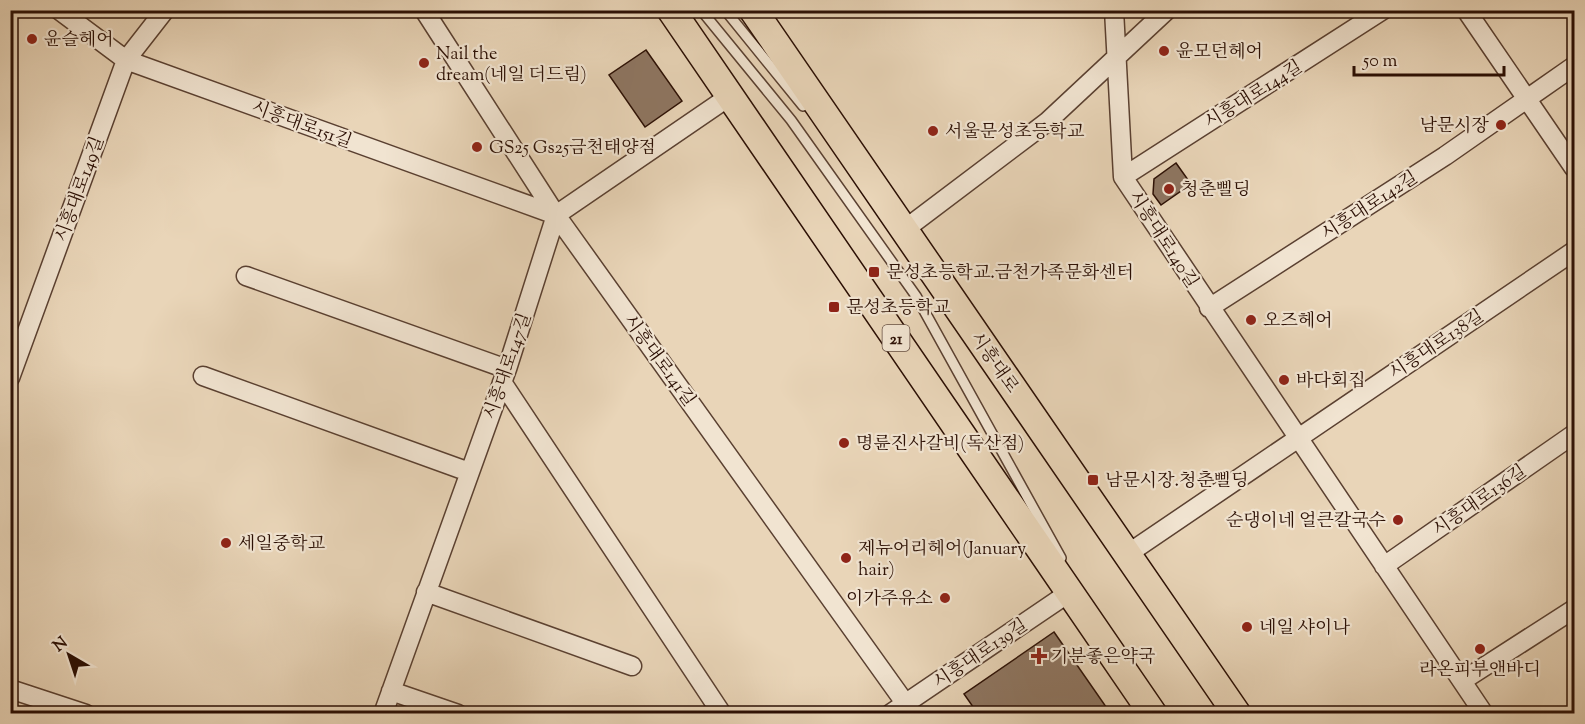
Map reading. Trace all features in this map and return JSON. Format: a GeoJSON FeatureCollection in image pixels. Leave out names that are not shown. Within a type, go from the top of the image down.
{"type":"FeatureCollection","features":[{"type":"Feature","properties":{"kind":"main road","name":"21"},"geometry":{"type":"LineString","coordinates":[[671,10],[1070,582],[1153,714]]}},
{"type":"Feature","properties":{"kind":"main road","name":"시흥대로"},"geometry":{"type":"LineString","coordinates":[[753,10],[1129,553],[1237,714]]}},
{"type":"Feature","properties":{"kind":"street","name":"시흥대로151길"},"geometry":{"type":"LineString","coordinates":[[59,10],[126,60],[556,215]]}},
{"type":"Feature","properties":{"kind":"street","name":"시흥대로149길"},"geometry":{"type":"LineString","coordinates":[[12,368],[126,60],[165,10]]}},
{"type":"Feature","properties":{"kind":"street","name":"시흥대로141길"},"geometry":{"type":"LineString","coordinates":[[424,10],[556,215],[910,708]]}},
{"type":"Feature","properties":{"kind":"street","name":"시흥대로140길"},"geometry":{"type":"LineString","coordinates":[[1114,10],[1123,177],[1209,308],[1299,438]]}},
{"type":"Feature","properties":{"kind":"street"},"geometry":{"type":"LineString","coordinates":[[897,220],[1047,122],[1167,10]]}},
{"type":"Feature","properties":{"kind":"street","name":"시흥대로144길"},"geometry":{"type":"LineString","coordinates":[[1123,177],[1383,10]]}},
{"type":"Feature","properties":{"kind":"street"},"geometry":{"type":"LineString","coordinates":[[1466,10],[1575,168]]}},
{"type":"Feature","properties":{"kind":"street","name":"시흥대로142길"},"geometry":{"type":"LineString","coordinates":[[1209,308],[1445,156],[1575,66]]}},
{"type":"Feature","properties":{"kind":"street"},"geometry":{"type":"LineString","coordinates":[[556,215],[730,96]]}},
{"type":"Feature","properties":{"kind":"street","name":"시흥대로147길"},"geometry":{"type":"LineString","coordinates":[[383,714],[504,375],[556,215]]}},
{"type":"Feature","properties":{"kind":"street","name":"시흥대로138길"},"geometry":{"type":"LineString","coordinates":[[1129,553],[1575,251]]}},
{"type":"Feature","properties":{"kind":"street"},"geometry":{"type":"LineString","coordinates":[[246,276],[504,375],[722,714]]}},
{"type":"Feature","properties":{"kind":"street"},"geometry":{"type":"LineString","coordinates":[[203,376],[470,472]]}},
{"type":"Feature","properties":{"kind":"street","name":"시흥대로136길"},"geometry":{"type":"LineString","coordinates":[[1384,566],[1575,434]]}},
{"type":"Feature","properties":{"kind":"street"},"geometry":{"type":"LineString","coordinates":[[1299,438],[1484,714]]}},
{"type":"Feature","properties":{"kind":"street","name":"시흥대로139길"},"geometry":{"type":"LineString","coordinates":[[890,714],[910,708],[1070,582]]}},
{"type":"Feature","properties":{"kind":"street"},"geometry":{"type":"LineString","coordinates":[[426,592],[632,666]]}},
{"type":"Feature","properties":{"kind":"street"},"geometry":{"type":"LineString","coordinates":[[1462,681],[1575,609]]}},
{"type":"Feature","properties":{"kind":"street"},"geometry":{"type":"LineString","coordinates":[[10,689],[86,714]]}},
{"type":"Feature","properties":{"kind":"street"},"geometry":{"type":"LineString","coordinates":[[391,691],[458,714]]}},
{"type":"Feature","properties":{"kind":"lane"},"geometry":{"type":"LineString","coordinates":[[701,10],[791,120],[916,296],[1064,563]]}},
{"type":"Feature","properties":{"kind":"lane"},"geometry":{"type":"LineString","coordinates":[[724,10],[807,110]]}},
{"type":"Feature","properties":{"kind":"lane"},"geometry":{"type":"LineString","coordinates":[[815,119],[897,220]]}},
{"type":"Feature","properties":{"kind":"building"},"geometry":{"type":"Polygon","coordinates":[[[646,50],[682,101],[645,127],[609,75],[646,50]]]}},
{"type":"Feature","properties":{"kind":"building","name":"청춘삘딩"},"geometry":{"type":"Polygon","coordinates":[[[1176,163],[1191,184],[1161,205],[1153,194],[1154,179],[1176,163]]]}},
{"type":"Feature","properties":{"kind":"building"},"geometry":{"type":"Polygon","coordinates":[[[1054,632],[1111,714],[978,714],[964,694],[1054,632]]]}},
{"type":"Feature","properties":{"kind":"place","name":"윤슬헤어"},"geometry":{"type":"Point","coordinates":[32,39]}},
{"type":"Feature","properties":{"kind":"place","name":"윤모던헤어"},"geometry":{"type":"Point","coordinates":[1164,51]}},
{"type":"Feature","properties":{"kind":"place","name":"Nail the dream(네일 더드림)"},"geometry":{"type":"Point","coordinates":[424,63]}},
{"type":"Feature","properties":{"kind":"place","name":"남문시장"},"geometry":{"type":"Point","coordinates":[1501,125]}},
{"type":"Feature","properties":{"kind":"place","name":"서울문성초등학교"},"geometry":{"type":"Point","coordinates":[933,131]}},
{"type":"Feature","properties":{"kind":"place","name":"GS25 Gs25금천태양점"},"geometry":{"type":"Point","coordinates":[477,147]}},
{"type":"Feature","properties":{"kind":"place","name":"청춘삘딩"},"geometry":{"type":"Point","coordinates":[1169,189]}},
{"type":"Feature","properties":{"kind":"place","name":"문성초등학교.금천가족문화센터"},"geometry":{"type":"Point","coordinates":[874,272]}},
{"type":"Feature","properties":{"kind":"place","name":"문성초등학교"},"geometry":{"type":"Point","coordinates":[834,307]}},
{"type":"Feature","properties":{"kind":"place","name":"오즈헤어"},"geometry":{"type":"Point","coordinates":[1251,320]}},
{"type":"Feature","properties":{"kind":"place","name":"바다회집"},"geometry":{"type":"Point","coordinates":[1284,380]}},
{"type":"Feature","properties":{"kind":"place","name":"명륜진사갈비(독산점)"},"geometry":{"type":"Point","coordinates":[844,443]}},
{"type":"Feature","properties":{"kind":"place","name":"남문시장.청춘삘딩"},"geometry":{"type":"Point","coordinates":[1093,480]}},
{"type":"Feature","properties":{"kind":"place","name":"순댕이네 얼큰칼국수"},"geometry":{"type":"Point","coordinates":[1398,520]}},
{"type":"Feature","properties":{"kind":"place","name":"세일중학교"},"geometry":{"type":"Point","coordinates":[226,543]}},
{"type":"Feature","properties":{"kind":"place","name":"제뉴어리헤어(January hair)"},"geometry":{"type":"Point","coordinates":[846,558]}},
{"type":"Feature","properties":{"kind":"place","name":"이가주유소"},"geometry":{"type":"Point","coordinates":[945,598]}},
{"type":"Feature","properties":{"kind":"place","name":"네일 샤이나"},"geometry":{"type":"Point","coordinates":[1247,627]}},
{"type":"Feature","properties":{"kind":"place","name":"라온피부앤바디"},"geometry":{"type":"Point","coordinates":[1480,649]}},
{"type":"Feature","properties":{"kind":"place","name":"기분좋은약국"},"geometry":{"type":"Point","coordinates":[1039,656]}}]}
